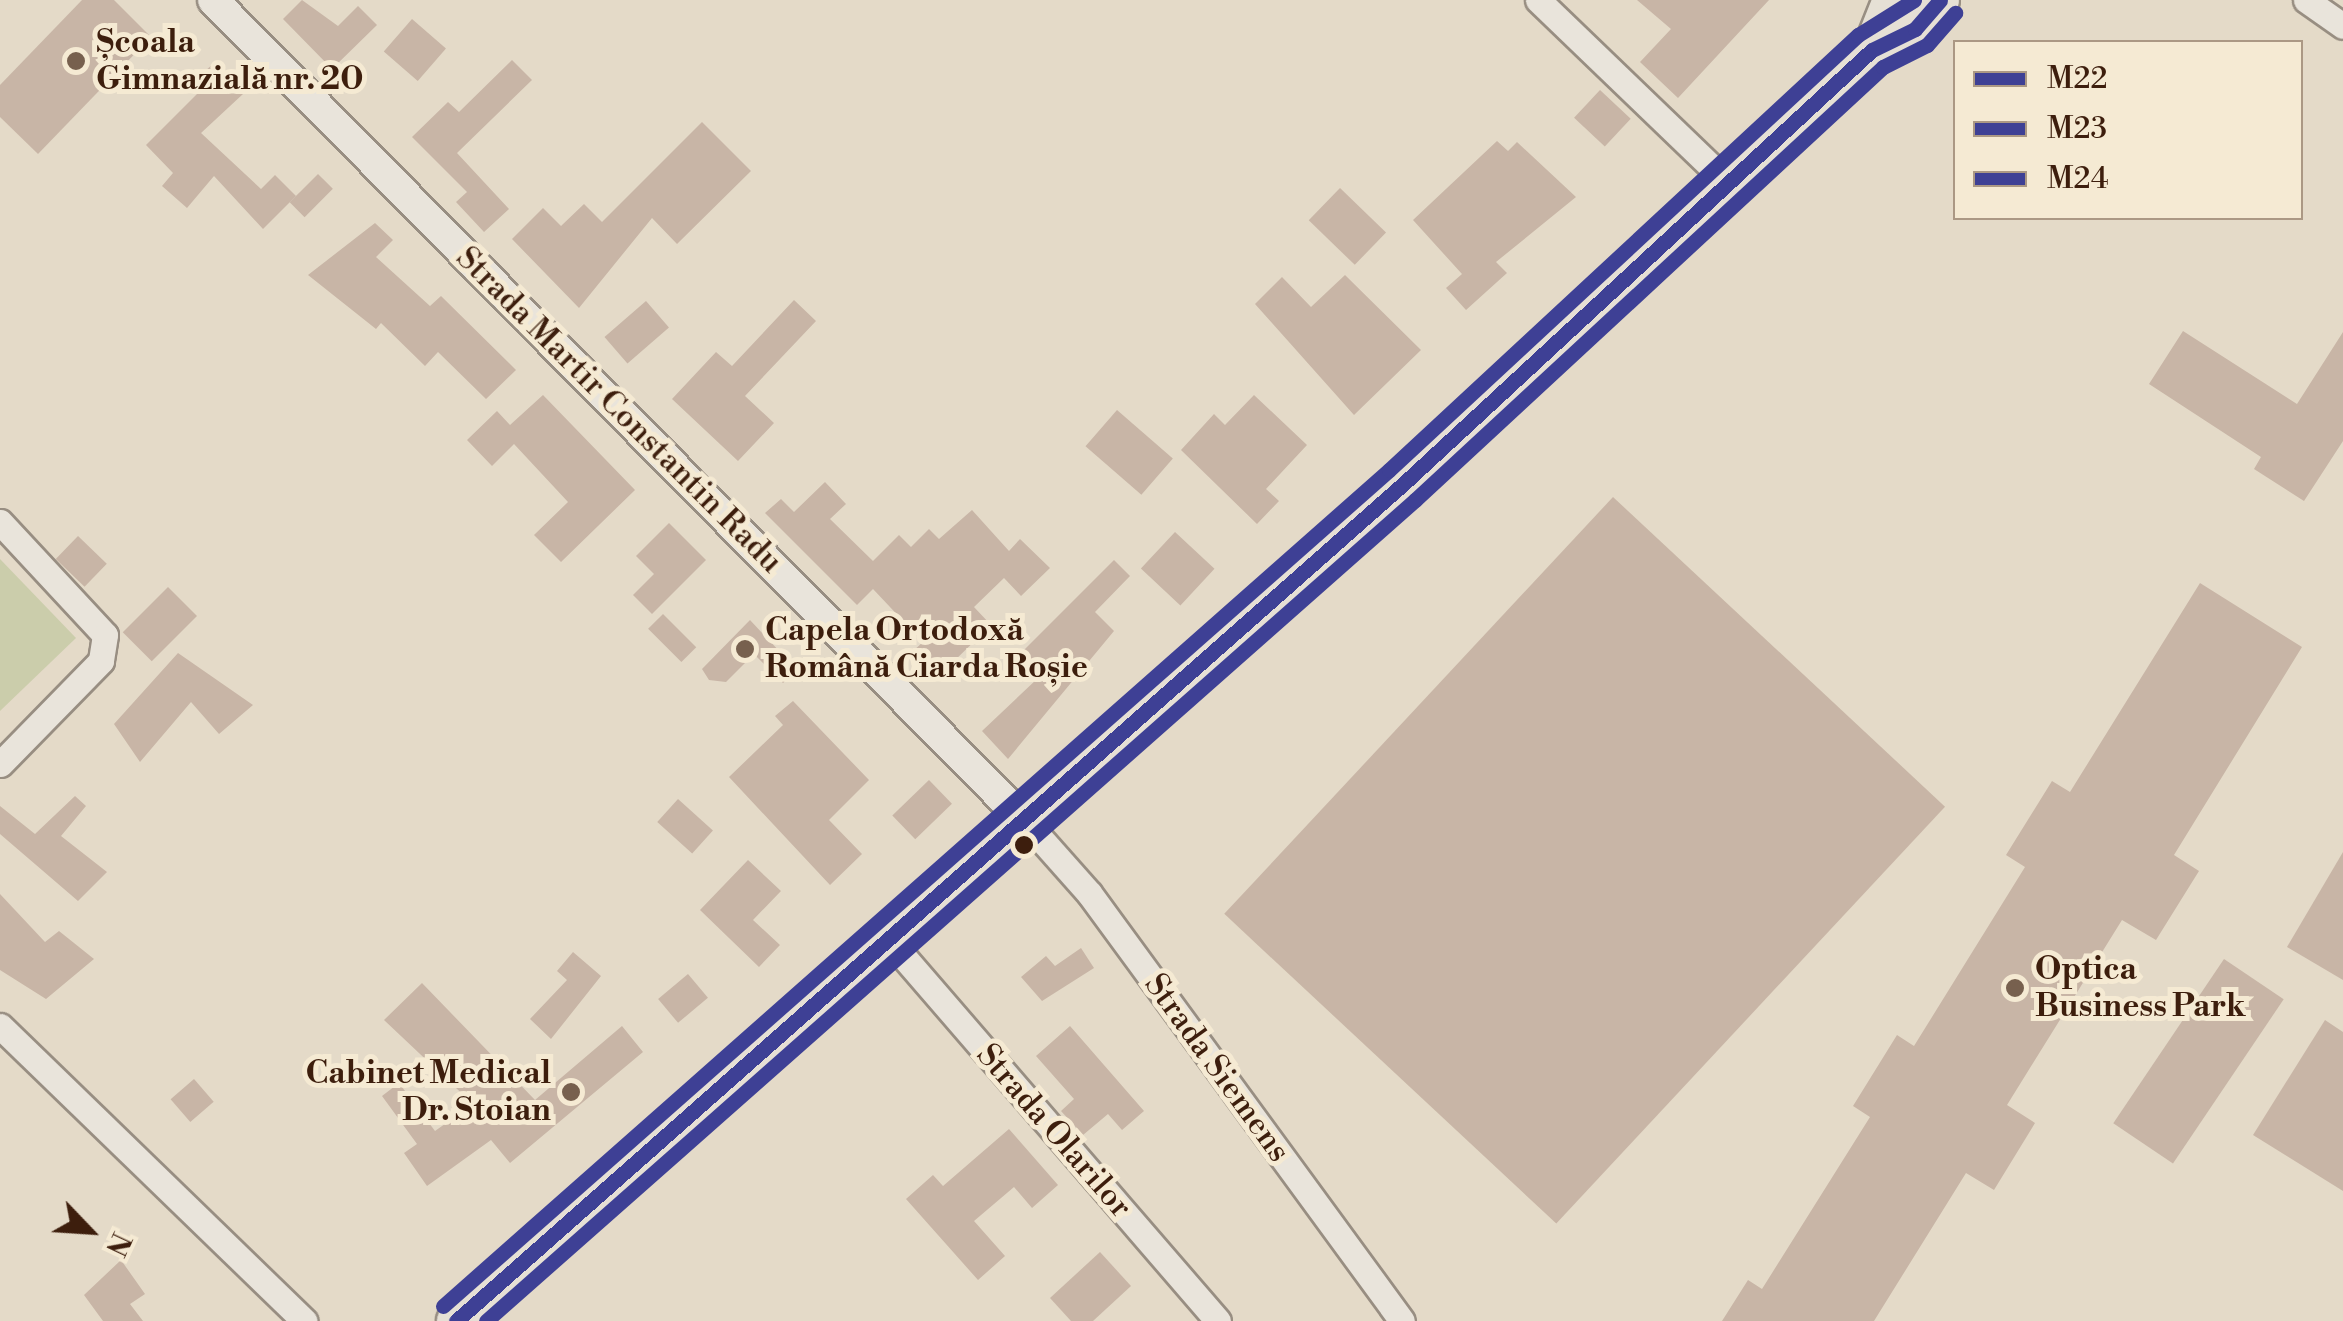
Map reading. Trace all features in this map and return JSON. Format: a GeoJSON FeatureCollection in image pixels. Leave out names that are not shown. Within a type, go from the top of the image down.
{"type":"FeatureCollection","features":[{"type":"Feature","properties":{"kind":"main road"},"geometry":{"type":"LineString","coordinates":[[1872,50],[1892,0]]}},
{"type":"Feature","properties":{"kind":"main road"},"geometry":{"type":"LineString","coordinates":[[456,1321],[1025,820],[1730,185],[1872,50],[1916,29],[1940,0]]}},
{"type":"Feature","properties":{"kind":"street","name":"Strada Martir Constantin Radu"},"geometry":{"type":"LineString","coordinates":[[212,0],[1025,820]]}},
{"type":"Feature","properties":{"kind":"street"},"geometry":{"type":"LineString","coordinates":[[1538,0],[1730,185]]}},
{"type":"Feature","properties":{"kind":"street"},"geometry":{"type":"LineString","coordinates":[[2306,0],[2343,26]]}},
{"type":"Feature","properties":{"kind":"street"},"geometry":{"type":"LineString","coordinates":[[0,522],[105,636],[100,662],[0,764]]}},
{"type":"Feature","properties":{"kind":"street","name":"Strada Siemens"},"geometry":{"type":"LineString","coordinates":[[1025,820],[1090,893],[1402,1321]]}},
{"type":"Feature","properties":{"kind":"street","name":"Strada Olarilor"},"geometry":{"type":"LineString","coordinates":[[890,941],[1218,1321]]}},
{"type":"Feature","properties":{"kind":"street"},"geometry":{"type":"LineString","coordinates":[[0,1026],[304,1321]]}},
{"type":"Feature","properties":{"kind":"green space"},"geometry":{"type":"Polygon","coordinates":[[[0,559],[76,638],[0,711],[0,559]]]}},
{"type":"Feature","properties":{"kind":"building","name":"Școala Gimnazială nr. 20"},"geometry":{"type":"Polygon","coordinates":[[[82,0],[114,0],[151,37],[38,154],[0,117],[0,85],[82,0]]]}},
{"type":"Feature","properties":{"kind":"building"},"geometry":{"type":"Polygon","coordinates":[[[302,0],[338,26],[358,6],[377,25],[332,69],[283,19],[302,0]]]}},
{"type":"Feature","properties":{"kind":"building"},"geometry":{"type":"Polygon","coordinates":[[[1637,0],[1769,0],[1678,98],[1640,62],[1671,29],[1637,0]]]}},
{"type":"Feature","properties":{"kind":"building"},"geometry":{"type":"Polygon","coordinates":[[[412,19],[446,49],[418,81],[384,51],[412,19]]]}},
{"type":"Feature","properties":{"kind":"building"},"geometry":{"type":"Polygon","coordinates":[[[512,60],[532,80],[457,153],[509,209],[484,232],[456,202],[467,192],[412,137],[448,102],[459,112],[512,60]]]}},
{"type":"Feature","properties":{"kind":"building"},"geometry":{"type":"Polygon","coordinates":[[[214,63],[243,94],[201,133],[261,189],[275,175],[296,196],[263,229],[214,176],[187,208],[162,186],[173,173],[146,145],[200,91],[192,83],[214,63]]]}},
{"type":"Feature","properties":{"kind":"building"},"geometry":{"type":"Polygon","coordinates":[[[1600,90],[1631,119],[1605,146],[1574,118],[1600,90]]]}},
{"type":"Feature","properties":{"kind":"building"},"geometry":{"type":"Polygon","coordinates":[[[702,122],[751,171],[677,244],[652,218],[579,308],[512,239],[543,208],[561,226],[584,204],[602,222],[702,122]]]}},
{"type":"Feature","properties":{"kind":"building"},"geometry":{"type":"Polygon","coordinates":[[[1497,141],[1508,151],[1517,142],[1576,197],[1496,262],[1507,273],[1466,310],[1446,288],[1462,274],[1413,220],[1497,141]]]}},
{"type":"Feature","properties":{"kind":"building"},"geometry":{"type":"Polygon","coordinates":[[[318,174],[333,189],[305,217],[290,202],[318,174]]]}},
{"type":"Feature","properties":{"kind":"building"},"geometry":{"type":"Polygon","coordinates":[[[1340,188],[1386,232],[1355,265],[1309,220],[1340,188]]]}},
{"type":"Feature","properties":{"kind":"building"},"geometry":{"type":"Polygon","coordinates":[[[375,223],[393,240],[376,257],[430,306],[441,296],[516,370],[486,399],[438,352],[425,366],[381,323],[376,329],[308,275],[375,223]]]}},
{"type":"Feature","properties":{"kind":"building"},"geometry":{"type":"Polygon","coordinates":[[[1345,275],[1421,350],[1354,415],[1255,304],[1282,277],[1311,307],[1345,275]]]}},
{"type":"Feature","properties":{"kind":"building"},"geometry":{"type":"Polygon","coordinates":[[[794,300],[816,321],[745,396],[774,423],[738,461],[672,399],[716,352],[732,366],[794,300]]]}},
{"type":"Feature","properties":{"kind":"building"},"geometry":{"type":"Polygon","coordinates":[[[646,301],[669,327],[627,363],[604,337],[646,301]]]}},
{"type":"Feature","properties":{"kind":"building"},"geometry":{"type":"Polygon","coordinates":[[[2183,331],[2297,404],[2343,332],[2343,441],[2304,501],[2254,469],[2261,457],[2149,384],[2183,331]]]}},
{"type":"Feature","properties":{"kind":"building"},"geometry":{"type":"Polygon","coordinates":[[[543,395],[635,490],[561,562],[534,535],[568,502],[514,444],[492,466],[467,440],[497,411],[510,425],[543,395]]]}},
{"type":"Feature","properties":{"kind":"building"},"geometry":{"type":"Polygon","coordinates":[[[1254,395],[1307,445],[1266,489],[1279,501],[1257,524],[1181,450],[1214,414],[1225,425],[1254,395]]]}},
{"type":"Feature","properties":{"kind":"building"},"geometry":{"type":"Polygon","coordinates":[[[1117,410],[1173,459],[1141,495],[1086,446],[1117,410]]]}},
{"type":"Feature","properties":{"kind":"building"},"geometry":{"type":"Polygon","coordinates":[[[825,482],[846,504],[830,519],[873,561],[899,535],[911,547],[929,529],[939,539],[972,510],[1009,551],[1020,539],[1050,568],[1021,596],[1004,578],[974,607],[991,625],[948,667],[939,657],[927,668],[912,652],[923,642],[873,589],[857,605],[765,513],[781,499],[794,512],[825,482]]]}},
{"type":"Feature","properties":{"kind":"building"},"geometry":{"type":"Polygon","coordinates":[[[1613,497],[1945,807],[1556,1223],[1224,914],[1613,497]]]}},
{"type":"Feature","properties":{"kind":"building"},"geometry":{"type":"Polygon","coordinates":[[[669,523],[706,560],[652,614],[633,595],[654,574],[636,556],[669,523]]]}},
{"type":"Feature","properties":{"kind":"building"},"geometry":{"type":"Polygon","coordinates":[[[1175,532],[1214,569],[1180,605],[1141,569],[1175,532]]]}},
{"type":"Feature","properties":{"kind":"building"},"geometry":{"type":"Polygon","coordinates":[[[78,536],[107,564],[85,587],[56,559],[78,536]]]}},
{"type":"Feature","properties":{"kind":"building"},"geometry":{"type":"Polygon","coordinates":[[[1114,560],[1130,576],[1095,612],[1114,631],[1008,759],[982,731],[1037,679],[1016,658],[1114,560]]]}},
{"type":"Feature","properties":{"kind":"building","name":"Optica Business Park"},"geometry":{"type":"Polygon","coordinates":[[[2200,583],[2302,647],[2174,855],[2199,871],[2156,940],[2122,920],[2007,1105],[2035,1123],[1994,1190],[1966,1173],[1874,1321],[1722,1321],[1748,1280],[1762,1289],[1870,1117],[1853,1106],[1897,1035],[1914,1046],[2025,867],[2006,855],[2052,781],[2070,792],[2200,583]]]}},
{"type":"Feature","properties":{"kind":"building"},"geometry":{"type":"Polygon","coordinates":[[[168,587],[197,616],[152,661],[123,632],[168,587]]]}},
{"type":"Feature","properties":{"kind":"building"},"geometry":{"type":"Polygon","coordinates":[[[663,614],[696,647],[681,662],[648,629],[663,614]]]}},
{"type":"Feature","properties":{"kind":"building","name":"Capela Ortodoxă Română Ciarda Roșie"},"geometry":{"type":"Polygon","coordinates":[[[750,620],[797,670],[783,683],[754,654],[726,682],[709,680],[702,669],[750,620]]]}},
{"type":"Feature","properties":{"kind":"building"},"geometry":{"type":"Polygon","coordinates":[[[178,653],[253,705],[219,734],[191,702],[140,762],[114,724],[178,653]]]}},
{"type":"Feature","properties":{"kind":"building"},"geometry":{"type":"Polygon","coordinates":[[[793,701],[869,780],[829,820],[862,854],[830,885],[729,777],[783,725],[775,716],[793,701]]]}},
{"type":"Feature","properties":{"kind":"building"},"geometry":{"type":"Polygon","coordinates":[[[929,780],[952,804],[915,839],[892,815],[929,780]]]}},
{"type":"Feature","properties":{"kind":"building"},"geometry":{"type":"Polygon","coordinates":[[[75,796],[86,806],[61,836],[107,872],[78,901],[0,834],[0,806],[35,834],[75,796]]]}},
{"type":"Feature","properties":{"kind":"building"},"geometry":{"type":"Polygon","coordinates":[[[678,799],[713,830],[692,853],[657,822],[678,799]]]}},
{"type":"Feature","properties":{"kind":"building"},"geometry":{"type":"Polygon","coordinates":[[[2343,852],[2343,980],[2287,947],[2343,852]]]}},
{"type":"Feature","properties":{"kind":"building"},"geometry":{"type":"Polygon","coordinates":[[[748,860],[781,891],[753,920],[780,945],[759,967],[700,910],[748,860]]]}},
{"type":"Feature","properties":{"kind":"building"},"geometry":{"type":"Polygon","coordinates":[[[0,894],[45,942],[59,931],[94,959],[46,999],[0,970],[0,894]]]}},
{"type":"Feature","properties":{"kind":"building"},"geometry":{"type":"Polygon","coordinates":[[[1081,948],[1094,968],[1042,1001],[1021,977],[1046,956],[1055,966],[1081,948]]]}},
{"type":"Feature","properties":{"kind":"building"},"geometry":{"type":"Polygon","coordinates":[[[573,952],[601,976],[551,1039],[530,1019],[567,980],[557,971],[573,952]]]}},
{"type":"Feature","properties":{"kind":"building"},"geometry":{"type":"Polygon","coordinates":[[[2224,959],[2284,999],[2173,1163],[2113,1123],[2224,959]]]}},
{"type":"Feature","properties":{"kind":"building"},"geometry":{"type":"Polygon","coordinates":[[[688,974],[708,998],[678,1023],[658,999],[688,974]]]}},
{"type":"Feature","properties":{"kind":"building"},"geometry":{"type":"Polygon","coordinates":[[[422,983],[535,1100],[622,1026],[643,1052],[510,1163],[491,1140],[427,1186],[404,1153],[417,1144],[382,1096],[399,1083],[435,1131],[473,1104],[384,1020],[422,983]]]}},
{"type":"Feature","properties":{"kind":"building"},"geometry":{"type":"Polygon","coordinates":[[[2325,1020],[2343,1032],[2343,1191],[2253,1135],[2325,1020]]]}},
{"type":"Feature","properties":{"kind":"building"},"geometry":{"type":"Polygon","coordinates":[[[1070,1026],[1144,1111],[1122,1130],[1108,1114],[1083,1135],[1061,1111],[1074,1099],[1036,1056],[1070,1026]]]}},
{"type":"Feature","properties":{"kind":"building"},"geometry":{"type":"Polygon","coordinates":[[[194,1079],[214,1102],[190,1122],[171,1099],[194,1079]]]}},
{"type":"Feature","properties":{"kind":"building"},"geometry":{"type":"Polygon","coordinates":[[[1009,1129],[1058,1185],[1032,1208],[1014,1187],[974,1221],[1005,1256],[978,1280],[906,1199],[933,1175],[943,1186],[1009,1129]]]}},
{"type":"Feature","properties":{"kind":"building"},"geometry":{"type":"Polygon","coordinates":[[[1100,1252],[1131,1286],[1093,1321],[1071,1321],[1050,1298],[1100,1252]]]}},
{"type":"Feature","properties":{"kind":"building"},"geometry":{"type":"Polygon","coordinates":[[[121,1260],[145,1294],[130,1304],[143,1321],[103,1321],[84,1295],[121,1260]]]}},
{"type":"Feature","properties":{"kind":"transit line","name":"M24"},"geometry":{"type":"LineString","coordinates":[[443,1306],[1389,470],[1858,35],[1914,0]]}},
{"type":"Feature","properties":{"kind":"transit line","name":"M22"},"geometry":{"type":"LineString","coordinates":[[456,1321],[1402,485],[1872,50],[1915,29],[1940,0]]}},
{"type":"Feature","properties":{"kind":"transit line","name":"M23"},"geometry":{"type":"LineString","coordinates":[[486,1321],[1415,500],[1883,67],[1927,45],[1955,13]]}},
{"type":"Feature","properties":{"kind":"place","name":"Școala Gimnazială nr. 20"},"geometry":{"type":"Point","coordinates":[76,61]}},
{"type":"Feature","properties":{"kind":"place","name":"Capela Ortodoxă Română Ciarda Roșie"},"geometry":{"type":"Point","coordinates":[745,649]}},
{"type":"Feature","properties":{"kind":"place","name":"Optica Business Park"},"geometry":{"type":"Point","coordinates":[2015,988]}},
{"type":"Feature","properties":{"kind":"place","name":"Cabinet Medical Dr. Stoian"},"geometry":{"type":"Point","coordinates":[571,1092]}}]}
